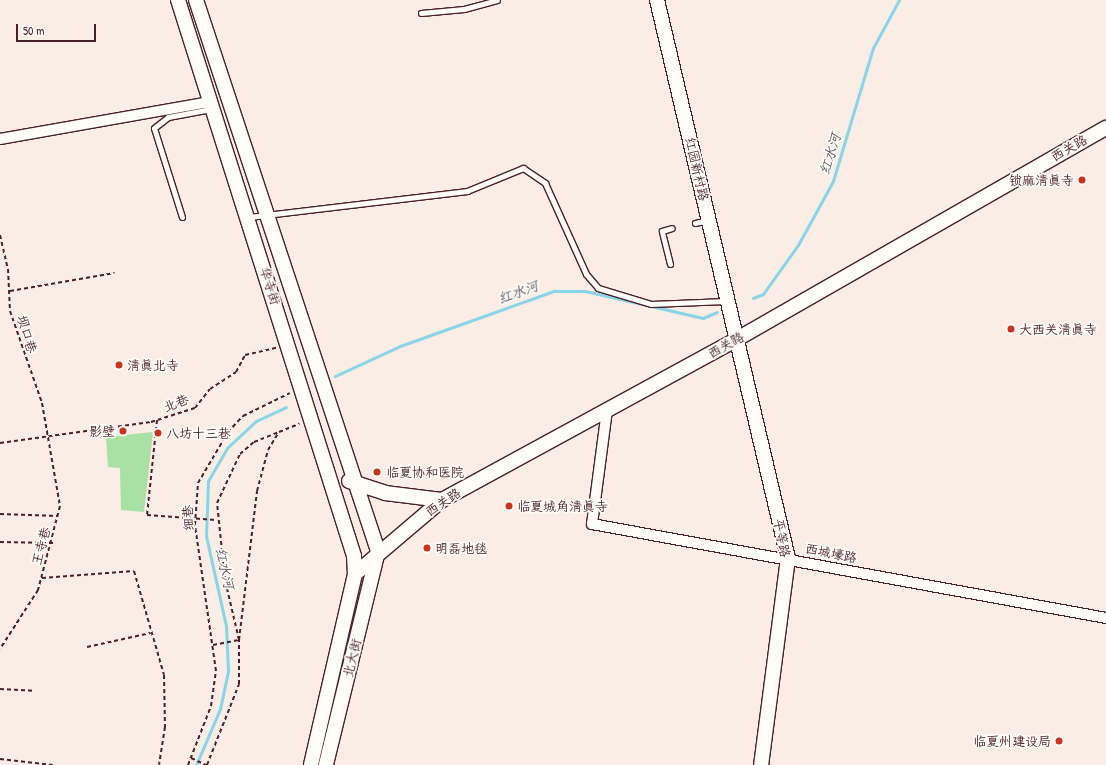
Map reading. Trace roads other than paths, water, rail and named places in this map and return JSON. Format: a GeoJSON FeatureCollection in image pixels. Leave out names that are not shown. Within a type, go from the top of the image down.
{"type":"FeatureCollection","features":[{"type":"Feature","properties":{"kind":"main road","name":"华寺街"},"geometry":{"type":"LineString","coordinates":[[178,0],[210,106],[248,218],[331,477],[354,556],[355,574]]}},
{"type":"Feature","properties":{"kind":"main road","name":"华寺街"},"geometry":{"type":"LineString","coordinates":[[196,0],[378,551]]}},
{"type":"Feature","properties":{"kind":"main road","name":"红园新村路"},"geometry":{"type":"LineString","coordinates":[[657,0],[702,221],[728,301],[737,339]]}},
{"type":"Feature","properties":{"kind":"main road","name":"西关路"},"geometry":{"type":"LineString","coordinates":[[355,574],[378,551],[442,500],[737,339],[1106,128]]}},
{"type":"Feature","properties":{"kind":"main road","name":"平等路"},"geometry":{"type":"LineString","coordinates":[[737,339],[788,558],[761,765]]}},
{"type":"Feature","properties":{"kind":"main road"},"geometry":{"type":"LineString","coordinates":[[331,477],[354,482],[385,494],[442,500]]}},
{"type":"Feature","properties":{"kind":"main road","name":"北大街"},"geometry":{"type":"LineString","coordinates":[[326,765],[378,551]]}},
{"type":"Feature","properties":{"kind":"main road","name":"北大街"},"geometry":{"type":"LineString","coordinates":[[311,765],[355,574]]}},
{"type":"Feature","properties":{"kind":"street"},"geometry":{"type":"LineString","coordinates":[[0,138],[210,106]]}},
{"type":"Feature","properties":{"kind":"street","name":"西城壕路"},"geometry":{"type":"LineString","coordinates":[[607,410],[592,524],[788,558],[1106,618]]}},
{"type":"Feature","properties":{"kind":"lane"},"geometry":{"type":"LineString","coordinates":[[421,13],[497,0]]}},
{"type":"Feature","properties":{"kind":"lane"},"geometry":{"type":"LineString","coordinates":[[182,217],[154,128],[168,117],[210,106]]}},
{"type":"Feature","properties":{"kind":"lane"},"geometry":{"type":"LineString","coordinates":[[248,218],[467,191],[523,168],[545,183],[586,274],[598,288],[651,304],[684,306],[728,301]]}},
{"type":"Feature","properties":{"kind":"lane"},"geometry":{"type":"LineString","coordinates":[[670,264],[662,231],[672,228]]}},
{"type":"Feature","properties":{"kind":"waterway","name":"红水河"},"geometry":{"type":"LineString","coordinates":[[753,298],[763,294],[798,245],[833,181],[873,48],[899,0]]}},
{"type":"Feature","properties":{"kind":"waterway","name":"红水河"},"geometry":{"type":"LineString","coordinates":[[335,376],[400,346],[554,291],[585,291],[703,318],[717,312]]}},
{"type":"Feature","properties":{"kind":"waterway","name":"红水河"},"geometry":{"type":"LineString","coordinates":[[196,765],[220,709],[228,670],[226,626],[206,536],[208,481],[228,447],[256,421],[286,407]]}},
{"type":"Feature","properties":{"kind":"place","name":"锁麻清真寺"},"geometry":{"type":"Point","coordinates":[1082,180]}},
{"type":"Feature","properties":{"kind":"place","name":"大西关清真寺"},"geometry":{"type":"Point","coordinates":[1011,329]}},
{"type":"Feature","properties":{"kind":"place","name":"清真北寺"},"geometry":{"type":"Point","coordinates":[119,365]}},
{"type":"Feature","properties":{"kind":"place","name":"影壁"},"geometry":{"type":"Point","coordinates":[123,431]}},
{"type":"Feature","properties":{"kind":"place","name":"八坊十三巷"},"geometry":{"type":"Point","coordinates":[158,433]}},
{"type":"Feature","properties":{"kind":"place","name":"临夏协和医院"},"geometry":{"type":"Point","coordinates":[377,472]}},
{"type":"Feature","properties":{"kind":"place","name":"临夏城角清真寺"},"geometry":{"type":"Point","coordinates":[509,506]}},
{"type":"Feature","properties":{"kind":"place","name":"明磊地毯"},"geometry":{"type":"Point","coordinates":[427,548]}},
{"type":"Feature","properties":{"kind":"place","name":"临夏州建设局"},"geometry":{"type":"Point","coordinates":[1059,741]}}]}
